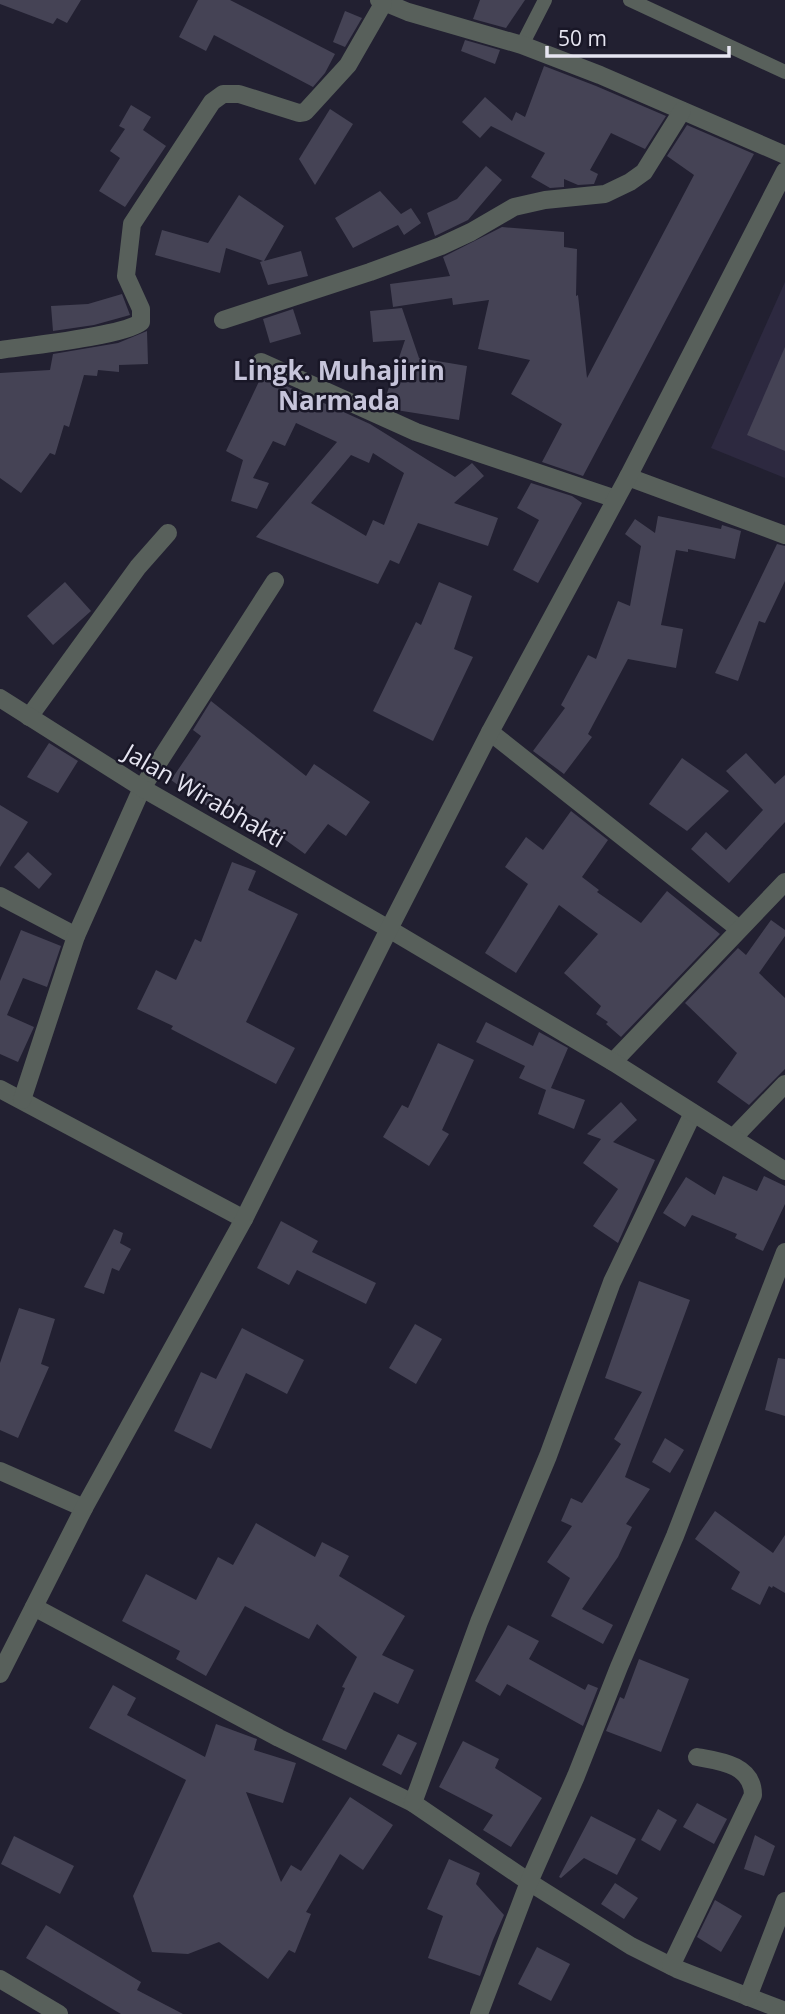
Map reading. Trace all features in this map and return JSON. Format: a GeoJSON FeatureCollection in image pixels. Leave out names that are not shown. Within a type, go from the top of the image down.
{"type":"FeatureCollection","features":[{"type":"Feature","properties":{"kind":"street"},"geometry":{"type":"LineString","coordinates":[[0,350],[111,332],[136,326],[141,322],[141,309],[126,276],[132,224],[212,102],[223,94],[239,94],[299,113],[306,112],[348,65],[381,2],[522,44],[785,155]]}},
{"type":"Feature","properties":{"kind":"street"},"geometry":{"type":"LineString","coordinates":[[222,320],[441,246],[514,207],[545,200],[605,194],[644,172],[682,111]]}},
{"type":"Feature","properties":{"kind":"street"},"geometry":{"type":"LineString","coordinates":[[0,1674],[84,1508],[244,1219],[490,732],[628,477],[785,171]]}},
{"type":"Feature","properties":{"kind":"street"},"geometry":{"type":"LineString","coordinates":[[261,362],[416,432],[615,499]]}},
{"type":"Feature","properties":{"kind":"street"},"geometry":{"type":"LineString","coordinates":[[628,477],[785,535]]}},
{"type":"Feature","properties":{"kind":"street"},"geometry":{"type":"LineString","coordinates":[[29,717],[138,567],[168,533]]}},
{"type":"Feature","properties":{"kind":"street"},"geometry":{"type":"LineString","coordinates":[[22,1100],[76,936],[142,788],[275,581]]}},
{"type":"Feature","properties":{"kind":"street","name":"Jalan Wirabhakti"},"geometry":{"type":"LineString","coordinates":[[0,698],[142,788],[389,929],[613,1062],[785,1171]]}},
{"type":"Feature","properties":{"kind":"street"},"geometry":{"type":"LineString","coordinates":[[490,732],[739,929]]}},
{"type":"Feature","properties":{"kind":"street"},"geometry":{"type":"LineString","coordinates":[[613,1062],[739,929],[782,889]]}},
{"type":"Feature","properties":{"kind":"street"},"geometry":{"type":"LineString","coordinates":[[0,896],[76,936]]}},
{"type":"Feature","properties":{"kind":"street"},"geometry":{"type":"LineString","coordinates":[[734,1137],[785,1084]]}},
{"type":"Feature","properties":{"kind":"street"},"geometry":{"type":"LineString","coordinates":[[0,1089],[244,1219]]}},
{"type":"Feature","properties":{"kind":"street"},"geometry":{"type":"LineString","coordinates":[[413,1803],[479,1622],[548,1456],[612,1282],[693,1113]]}},
{"type":"Feature","properties":{"kind":"street"},"geometry":{"type":"LineString","coordinates":[[479,2014],[529,1882],[676,1536],[785,1252]]}},
{"type":"Feature","properties":{"kind":"street"},"geometry":{"type":"LineString","coordinates":[[0,1471],[84,1508]]}},
{"type":"Feature","properties":{"kind":"street"},"geometry":{"type":"LineString","coordinates":[[34,1607],[279,1738],[413,1803],[631,1947],[671,1966],[785,2011]]}},
{"type":"Feature","properties":{"kind":"street"},"geometry":{"type":"LineString","coordinates":[[671,1966],[753,1795],[753,1785],[742,1771],[726,1763],[696,1757]]}},
{"type":"Feature","properties":{"kind":"street"},"geometry":{"type":"LineString","coordinates":[[748,1997],[785,1901]]}},
{"type":"Feature","properties":{"kind":"street"},"geometry":{"type":"LineString","coordinates":[[0,1979],[59,2014]]}},
{"type":"Feature","properties":{"kind":"lane"},"geometry":{"type":"LineString","coordinates":[[522,44],[545,0]]}},
{"type":"Feature","properties":{"kind":"lane"},"geometry":{"type":"LineString","coordinates":[[630,0],[785,72]]}},
{"type":"Feature","properties":{"kind":"shaded area"},"geometry":{"type":"Polygon","coordinates":[[[785,282],[785,478],[711,448],[785,282]]]}},
{"type":"Feature","properties":{"kind":"building"},"geometry":{"type":"Polygon","coordinates":[[[0,0],[81,0],[67,23],[57,18],[53,24],[0,4],[0,0]]]}},
{"type":"Feature","properties":{"kind":"building"},"geometry":{"type":"Polygon","coordinates":[[[198,0],[230,0],[335,54],[325,73],[313,87],[214,35],[206,51],[179,37],[198,0]]]}},
{"type":"Feature","properties":{"kind":"building"},"geometry":{"type":"Polygon","coordinates":[[[480,0],[525,0],[506,28],[473,19],[480,0]]]}},
{"type":"Feature","properties":{"kind":"building"},"geometry":{"type":"Polygon","coordinates":[[[345,11],[362,18],[345,47],[333,42],[345,11]]]}},
{"type":"Feature","properties":{"kind":"building"},"geometry":{"type":"Polygon","coordinates":[[[465,40],[500,50],[495,64],[461,51],[465,40]]]}},
{"type":"Feature","properties":{"kind":"building"},"geometry":{"type":"Polygon","coordinates":[[[544,66],[666,116],[645,149],[611,133],[590,170],[598,174],[594,184],[578,185],[564,179],[564,187],[550,188],[531,177],[545,153],[491,126],[480,138],[462,122],[485,97],[512,121],[516,112],[525,117],[544,66]]]}},
{"type":"Feature","properties":{"kind":"building"},"geometry":{"type":"Polygon","coordinates":[[[131,105],[151,117],[143,130],[166,146],[125,207],[99,191],[120,158],[110,151],[125,129],[119,126],[131,105]]]}},
{"type":"Feature","properties":{"kind":"building"},"geometry":{"type":"Polygon","coordinates":[[[330,109],[353,124],[315,185],[299,159],[330,109]]]}},
{"type":"Feature","properties":{"kind":"building"},"geometry":{"type":"Polygon","coordinates":[[[687,125],[754,154],[583,476],[542,462],[562,424],[511,394],[530,360],[478,349],[489,300],[453,305],[452,298],[393,307],[390,284],[450,276],[443,257],[502,227],[564,232],[564,247],[577,249],[576,296],[578,295],[587,378],[694,175],[667,156],[687,125]]]}},
{"type":"Feature","properties":{"kind":"building"},"geometry":{"type":"Polygon","coordinates":[[[486,166],[502,180],[468,220],[435,236],[427,213],[457,199],[486,166]]]}},
{"type":"Feature","properties":{"kind":"building"},"geometry":{"type":"Polygon","coordinates":[[[380,191],[401,214],[411,208],[421,223],[404,235],[398,225],[353,248],[335,218],[380,191]]]}},
{"type":"Feature","properties":{"kind":"building"},"geometry":{"type":"Polygon","coordinates":[[[239,195],[284,226],[264,261],[301,251],[308,276],[268,285],[260,262],[263,261],[226,248],[220,273],[155,255],[162,230],[208,243],[239,195]]]}},
{"type":"Feature","properties":{"kind":"building"},"geometry":{"type":"Polygon","coordinates":[[[122,294],[130,315],[94,325],[53,331],[51,306],[88,304],[122,294]]]}},
{"type":"Feature","properties":{"kind":"building"},"geometry":{"type":"Polygon","coordinates":[[[402,308],[419,358],[467,366],[459,420],[396,410],[383,405],[405,340],[373,342],[370,311],[402,308]]]}},
{"type":"Feature","properties":{"kind":"building"},"geometry":{"type":"Polygon","coordinates":[[[293,309],[301,334],[270,343],[263,319],[293,309]]]}},
{"type":"Feature","properties":{"kind":"building"},"geometry":{"type":"Polygon","coordinates":[[[147,331],[148,364],[119,365],[119,372],[98,370],[97,376],[84,375],[69,427],[64,425],[55,455],[50,453],[21,493],[0,478],[0,373],[50,370],[53,354],[118,343],[147,331]]]}},
{"type":"Feature","properties":{"kind":"building"},"geometry":{"type":"Polygon","coordinates":[[[785,347],[785,451],[747,435],[785,347]]]}},
{"type":"Feature","properties":{"kind":"building"},"geometry":{"type":"Polygon","coordinates":[[[262,375],[370,424],[455,477],[472,463],[484,476],[454,503],[498,518],[488,546],[418,523],[399,564],[390,560],[378,584],[256,537],[337,442],[296,423],[285,446],[273,441],[253,478],[269,483],[257,509],[231,501],[243,460],[226,451],[262,375]],[[373,453],[369,463],[351,455],[311,503],[366,536],[373,520],[384,525],[404,473],[373,453]]]}},
{"type":"Feature","properties":{"kind":"building"},"geometry":{"type":"Polygon","coordinates":[[[531,483],[572,496],[582,503],[538,583],[513,570],[539,520],[517,508],[531,483]]]}},
{"type":"Feature","properties":{"kind":"building"},"geometry":{"type":"Polygon","coordinates":[[[658,516],[721,529],[722,525],[741,531],[735,559],[688,549],[688,552],[676,550],[661,625],[683,629],[676,668],[628,659],[588,734],[592,737],[564,774],[533,751],[565,708],[561,705],[588,655],[596,659],[618,601],[630,606],[641,546],[625,534],[635,519],[655,533],[658,516]]]}},
{"type":"Feature","properties":{"kind":"building"},"geometry":{"type":"Polygon","coordinates":[[[777,544],[785,546],[785,581],[765,623],[759,621],[738,681],[715,673],[777,544]]]}},
{"type":"Feature","properties":{"kind":"building"},"geometry":{"type":"Polygon","coordinates":[[[65,582],[91,611],[53,645],[27,616],[65,582]]]}},
{"type":"Feature","properties":{"kind":"building"},"geometry":{"type":"Polygon","coordinates":[[[439,582],[472,596],[454,649],[473,657],[433,741],[373,711],[416,622],[421,625],[439,582]]]}},
{"type":"Feature","properties":{"kind":"building"},"geometry":{"type":"Polygon","coordinates":[[[211,701],[306,776],[314,764],[370,802],[346,836],[328,824],[305,854],[234,803],[224,818],[171,780],[201,736],[193,730],[211,701]]]}},
{"type":"Feature","properties":{"kind":"building"},"geometry":{"type":"Polygon","coordinates":[[[49,743],[78,761],[58,793],[27,777],[49,743]]]}},
{"type":"Feature","properties":{"kind":"building"},"geometry":{"type":"Polygon","coordinates":[[[746,753],[775,784],[785,775],[785,822],[729,883],[691,849],[706,832],[726,850],[763,810],[726,771],[746,753]]]}},
{"type":"Feature","properties":{"kind":"building"},"geometry":{"type":"Polygon","coordinates":[[[682,758],[729,791],[687,831],[649,804],[682,758]]]}},
{"type":"Feature","properties":{"kind":"building"},"geometry":{"type":"Polygon","coordinates":[[[0,805],[28,822],[0,867],[0,805]]]}},
{"type":"Feature","properties":{"kind":"building"},"geometry":{"type":"Polygon","coordinates":[[[571,811],[608,840],[582,877],[599,890],[597,892],[641,923],[667,891],[720,934],[621,1037],[606,1024],[608,1022],[596,1014],[601,1006],[564,973],[598,934],[559,905],[516,973],[485,953],[528,884],[505,867],[526,837],[543,850],[571,811]]]}},
{"type":"Feature","properties":{"kind":"building"},"geometry":{"type":"Polygon","coordinates":[[[28,852],[52,874],[39,889],[14,867],[28,852]]]}},
{"type":"Feature","properties":{"kind":"building"},"geometry":{"type":"Polygon","coordinates":[[[232,862],[256,871],[248,890],[298,914],[246,1022],[295,1048],[276,1084],[171,1029],[173,1026],[137,1009],[156,970],[176,980],[195,939],[201,942],[232,862]]]}},
{"type":"Feature","properties":{"kind":"building"},"geometry":{"type":"Polygon","coordinates":[[[771,920],[785,930],[785,936],[759,973],[785,998],[785,1069],[749,1105],[717,1082],[737,1053],[685,1003],[738,948],[746,955],[771,920]]]}},
{"type":"Feature","properties":{"kind":"building"},"geometry":{"type":"Polygon","coordinates":[[[21,930],[61,946],[47,987],[23,978],[7,1015],[34,1027],[18,1062],[0,1054],[0,981],[21,930]]]}},
{"type":"Feature","properties":{"kind":"building"},"geometry":{"type":"Polygon","coordinates":[[[486,1022],[533,1046],[539,1032],[568,1048],[551,1088],[585,1100],[574,1129],[538,1114],[546,1090],[519,1078],[525,1066],[476,1042],[486,1022]]]}},
{"type":"Feature","properties":{"kind":"building"},"geometry":{"type":"Polygon","coordinates":[[[438,1043],[474,1060],[442,1130],[449,1134],[429,1166],[383,1137],[402,1105],[408,1108],[438,1043]]]}},
{"type":"Feature","properties":{"kind":"building"},"geometry":{"type":"Polygon","coordinates":[[[621,1102],[637,1120],[613,1142],[655,1160],[618,1243],[593,1226],[618,1189],[583,1163],[601,1139],[587,1134],[621,1102]]]}},
{"type":"Feature","properties":{"kind":"building"},"geometry":{"type":"Polygon","coordinates":[[[723,1176],[757,1191],[764,1176],[785,1186],[785,1204],[763,1251],[735,1238],[737,1234],[692,1215],[685,1227],[663,1213],[686,1177],[715,1195],[723,1176]]]}},
{"type":"Feature","properties":{"kind":"building"},"geometry":{"type":"Polygon","coordinates":[[[281,1221],[318,1241],[312,1252],[376,1283],[366,1304],[297,1270],[289,1285],[257,1268],[281,1221]]]}},
{"type":"Feature","properties":{"kind":"building"},"geometry":{"type":"Polygon","coordinates":[[[114,1229],[123,1233],[120,1243],[131,1249],[119,1271],[112,1268],[104,1294],[84,1287],[114,1229]]]}},
{"type":"Feature","properties":{"kind":"building"},"geometry":{"type":"Polygon","coordinates":[[[639,1281],[690,1300],[625,1477],[650,1489],[626,1524],[632,1527],[618,1557],[582,1609],[613,1625],[603,1644],[551,1616],[570,1578],[547,1562],[572,1526],[561,1521],[571,1498],[582,1503],[621,1444],[614,1439],[642,1392],[605,1378],[639,1281]]]}},
{"type":"Feature","properties":{"kind":"building"},"geometry":{"type":"Polygon","coordinates":[[[19,1308],[55,1319],[41,1364],[49,1367],[18,1438],[0,1430],[0,1363],[19,1308]]]}},
{"type":"Feature","properties":{"kind":"building"},"geometry":{"type":"Polygon","coordinates":[[[415,1324],[442,1339],[416,1384],[389,1368],[415,1324]]]}},
{"type":"Feature","properties":{"kind":"building"},"geometry":{"type":"Polygon","coordinates":[[[242,1328],[304,1360],[287,1394],[246,1373],[211,1449],[174,1431],[201,1372],[216,1379],[242,1328]]]}},
{"type":"Feature","properties":{"kind":"building"},"geometry":{"type":"Polygon","coordinates":[[[778,1358],[785,1359],[785,1416],[765,1410],[778,1358]]]}},
{"type":"Feature","properties":{"kind":"building"},"geometry":{"type":"Polygon","coordinates":[[[665,1438],[684,1450],[670,1473],[652,1462],[665,1438]]]}},
{"type":"Feature","properties":{"kind":"building"},"geometry":{"type":"Polygon","coordinates":[[[715,1511],[773,1553],[785,1535],[785,1593],[769,1586],[760,1605],[731,1589],[740,1572],[695,1539],[715,1511]]]}},
{"type":"Feature","properties":{"kind":"building"},"geometry":{"type":"Polygon","coordinates":[[[256,1523],[315,1557],[322,1542],[349,1556],[339,1576],[405,1616],[382,1655],[414,1670],[398,1704],[374,1692],[346,1750],[322,1740],[345,1688],[342,1687],[357,1657],[317,1624],[309,1639],[245,1606],[206,1676],[176,1659],[180,1651],[122,1621],[146,1574],[196,1600],[218,1557],[233,1565],[256,1523]]]}},
{"type":"Feature","properties":{"kind":"building"},"geometry":{"type":"Polygon","coordinates":[[[508,1625],[539,1641],[529,1659],[585,1690],[588,1684],[598,1688],[583,1726],[507,1684],[500,1696],[475,1681],[508,1625]]]}},
{"type":"Feature","properties":{"kind":"building"},"geometry":{"type":"Polygon","coordinates":[[[639,1659],[689,1679],[661,1752],[606,1731],[620,1697],[624,1699],[639,1659]]]}},
{"type":"Feature","properties":{"kind":"building"},"geometry":{"type":"Polygon","coordinates":[[[113,1685],[136,1698],[127,1715],[205,1757],[216,1724],[257,1739],[254,1750],[296,1763],[283,1803],[246,1792],[281,1882],[291,1865],[301,1871],[350,1797],[393,1825],[363,1870],[340,1854],[306,1912],[311,1914],[295,1953],[289,1950],[268,1979],[219,1942],[188,1954],[152,1952],[133,1896],[186,1780],[89,1728],[113,1685]]]}},
{"type":"Feature","properties":{"kind":"building"},"geometry":{"type":"Polygon","coordinates":[[[398,1734],[417,1743],[401,1775],[382,1765],[398,1734]]]}},
{"type":"Feature","properties":{"kind":"building"},"geometry":{"type":"Polygon","coordinates":[[[463,1741],[499,1759],[495,1768],[542,1798],[511,1847],[483,1830],[493,1815],[439,1787],[463,1741]]]}},
{"type":"Feature","properties":{"kind":"building"},"geometry":{"type":"Polygon","coordinates":[[[697,1803],[727,1819],[714,1844],[683,1827],[697,1803]]]}},
{"type":"Feature","properties":{"kind":"building"},"geometry":{"type":"Polygon","coordinates":[[[658,1809],[677,1820],[660,1851],[641,1840],[658,1809]]]}},
{"type":"Feature","properties":{"kind":"building"},"geometry":{"type":"Polygon","coordinates":[[[591,1816],[636,1839],[617,1875],[584,1858],[559,1877],[591,1816]]]}},
{"type":"Feature","properties":{"kind":"building"},"geometry":{"type":"Polygon","coordinates":[[[755,1835],[775,1846],[764,1876],[744,1869],[755,1835]]]}},
{"type":"Feature","properties":{"kind":"building"},"geometry":{"type":"Polygon","coordinates":[[[14,1836],[74,1866],[60,1894],[1,1864],[14,1836]]]}},
{"type":"Feature","properties":{"kind":"building"},"geometry":{"type":"Polygon","coordinates":[[[449,1859],[480,1873],[476,1884],[504,1915],[480,1976],[428,1958],[443,1916],[427,1909],[449,1859]]]}},
{"type":"Feature","properties":{"kind":"building"},"geometry":{"type":"Polygon","coordinates":[[[615,1883],[638,1898],[624,1919],[601,1904],[615,1883]]]}},
{"type":"Feature","properties":{"kind":"building"},"geometry":{"type":"Polygon","coordinates":[[[715,1900],[742,1916],[721,1952],[697,1937],[715,1900]]]}},
{"type":"Feature","properties":{"kind":"building"},"geometry":{"type":"Polygon","coordinates":[[[46,1925],[141,1982],[137,1990],[183,2014],[121,2014],[26,1958],[46,1925]]]}},
{"type":"Feature","properties":{"kind":"building"},"geometry":{"type":"Polygon","coordinates":[[[537,1947],[570,1964],[551,2001],[518,1984],[537,1947]]]}},
{"type":"Feature","properties":{"kind":"district","name":"Lingk. Muhajirin Narmada"},"geometry":{"type":"Point","coordinates":[339,385]}}]}
